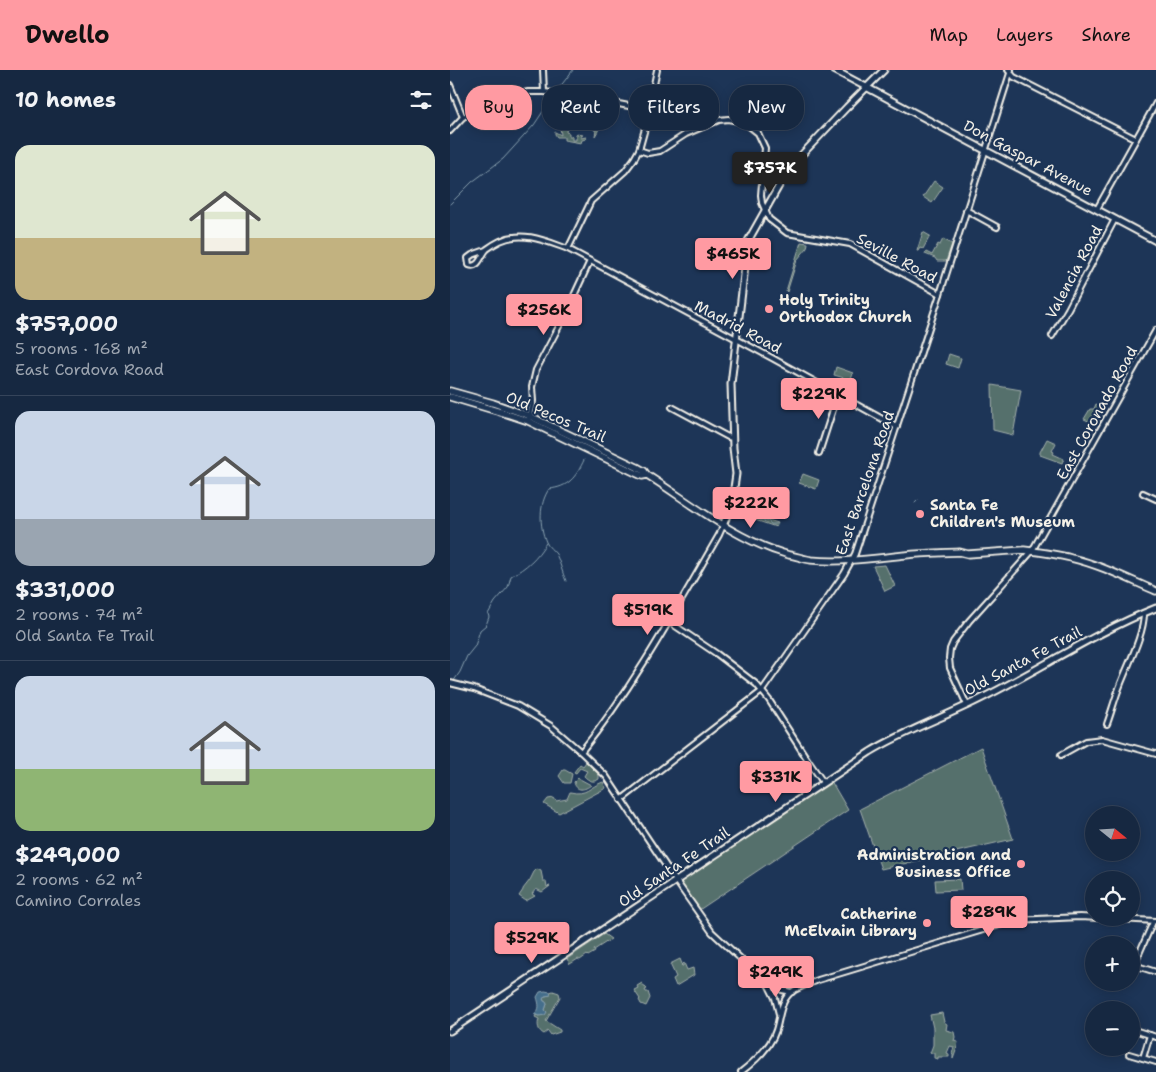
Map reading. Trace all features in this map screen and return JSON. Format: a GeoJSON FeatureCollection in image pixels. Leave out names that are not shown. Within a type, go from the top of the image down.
{"type":"FeatureCollection","features":[{"type":"Feature","properties":{"kind":"main road","name":"Old Pecos Trail"},"geometry":{"type":"LineString","coordinates":[[450,391],[493,403],[637,467],[728,529],[763,546],[786,554],[811,560],[860,560],[951,552],[968,554],[1024,550],[1082,561],[1156,591]]}},
{"type":"Feature","properties":{"kind":"main road","name":"Old Pecos Trail"},"geometry":{"type":"LineString","coordinates":[[450,397],[507,414],[529,418]]}},
{"type":"Feature","properties":{"kind":"street"},"geometry":{"type":"LineString","coordinates":[[543,70],[544,85]]}},
{"type":"Feature","properties":{"kind":"street"},"geometry":{"type":"LineString","coordinates":[[654,85],[657,70]]}},
{"type":"Feature","properties":{"kind":"street","name":"Don Gaspar Avenue"},"geometry":{"type":"LineString","coordinates":[[834,70],[1156,241]]}},
{"type":"Feature","properties":{"kind":"street"},"geometry":{"type":"LineString","coordinates":[[581,752],[615,708],[724,526],[736,474],[731,391],[747,245],[750,236],[796,160],[884,70]]}},
{"type":"Feature","properties":{"kind":"street"},"geometry":{"type":"LineString","coordinates":[[1010,71],[1014,77],[1136,139]]}},
{"type":"Feature","properties":{"kind":"street","name":"East Barcelona Road"},"geometry":{"type":"LineString","coordinates":[[621,800],[762,690],[852,560],[940,294],[1010,71]]}},
{"type":"Feature","properties":{"kind":"street"},"geometry":{"type":"LineString","coordinates":[[450,86],[463,117]]}},
{"type":"Feature","properties":{"kind":"street"},"geometry":{"type":"LineString","coordinates":[[450,131],[463,117],[500,99],[528,92],[542,92]]}},
{"type":"Feature","properties":{"kind":"street"},"geometry":{"type":"LineString","coordinates":[[1097,209],[1156,103]]}},
{"type":"Feature","properties":{"kind":"street"},"geometry":{"type":"LineString","coordinates":[[639,150],[648,153],[660,151],[686,134],[719,120],[728,119],[744,122],[758,133],[765,148],[761,195],[765,211]]}},
{"type":"Feature","properties":{"kind":"street"},"geometry":{"type":"LineString","coordinates":[[568,248],[591,201],[624,171],[634,159],[639,150],[644,130]]}},
{"type":"Feature","properties":{"kind":"street"},"geometry":{"type":"LineString","coordinates":[[966,210],[997,227]]}},
{"type":"Feature","properties":{"kind":"street","name":"Seville Road"},"geometry":{"type":"LineString","coordinates":[[765,211],[769,219],[787,233],[850,244],[940,294]]}},
{"type":"Feature","properties":{"kind":"street","name":"Valencia Road"},"geometry":{"type":"LineString","coordinates":[[1052,336],[1115,218]]}},
{"type":"Feature","properties":{"kind":"street","name":"Madrid Road"},"geometry":{"type":"LineString","coordinates":[[486,250],[508,238],[525,236],[568,248],[897,427]]}},
{"type":"Feature","properties":{"kind":"street"},"geometry":{"type":"LineString","coordinates":[[486,250],[474,266],[469,264],[468,258],[486,250]]}},
{"type":"Feature","properties":{"kind":"street"},"geometry":{"type":"LineString","coordinates":[[529,418],[533,401],[532,387],[536,370],[565,315],[590,261]]}},
{"type":"Feature","properties":{"kind":"street","name":"East Coronado Road"},"geometry":{"type":"LineString","coordinates":[[967,705],[950,668],[950,649],[968,621],[1032,551],[1156,330]]}},
{"type":"Feature","properties":{"kind":"street"},"geometry":{"type":"LineString","coordinates":[[819,452],[838,394]]}},
{"type":"Feature","properties":{"kind":"street"},"geometry":{"type":"LineString","coordinates":[[672,407],[733,438]]}},
{"type":"Feature","properties":{"kind":"street"},"geometry":{"type":"LineString","coordinates":[[1142,493],[1156,499]]}},
{"type":"Feature","properties":{"kind":"street","name":"Old Santa Fe Trail"},"geometry":{"type":"LineString","coordinates":[[450,1031],[886,742],[995,692],[1118,624],[1156,608]]}},
{"type":"Feature","properties":{"kind":"street"},"geometry":{"type":"LineString","coordinates":[[1107,724],[1144,621],[1144,613]]}},
{"type":"Feature","properties":{"kind":"street"},"geometry":{"type":"LineString","coordinates":[[668,621],[717,654],[762,690],[824,782]]}},
{"type":"Feature","properties":{"kind":"street"},"geometry":{"type":"LineString","coordinates":[[450,683],[474,689],[518,706],[551,726],[581,752],[606,776],[712,932],[768,984],[792,992]]}},
{"type":"Feature","properties":{"kind":"street"},"geometry":{"type":"LineString","coordinates":[[1062,755],[1086,741],[1102,738],[1156,754]]}},
{"type":"Feature","properties":{"kind":"street"},"geometry":{"type":"LineString","coordinates":[[741,1072],[760,1055],[770,1041],[776,1030],[779,1014],[792,992],[818,980],[1016,920],[1080,917],[1154,921],[1134,965],[1156,972]]}},
{"type":"Feature","properties":{"kind":"street"},"geometry":{"type":"LineString","coordinates":[[768,984],[775,998],[779,1014]]}},
{"type":"Feature","properties":{"kind":"street"},"geometry":{"type":"LineString","coordinates":[[1140,1032],[1156,1037]]}},
{"type":"Feature","properties":{"kind":"street"},"geometry":{"type":"LineString","coordinates":[[1143,1058],[1150,1035]]}},
{"type":"Feature","properties":{"kind":"street"},"geometry":{"type":"LineString","coordinates":[[1136,1056],[1156,1062]]}},
{"type":"Feature","properties":{"kind":"green space"},"geometry":{"type":"Polygon","coordinates":[[[560,130],[566,130],[569,136],[572,136],[572,140],[576,140],[576,134],[583,135],[581,138],[586,137],[586,139],[582,140],[581,143],[564,140],[564,137],[557,137],[555,132],[561,135],[560,130]]]}},
{"type":"Feature","properties":{"kind":"green space"},"geometry":{"type":"Polygon","coordinates":[[[934,181],[943,187],[932,203],[923,197],[934,181]]]}},
{"type":"Feature","properties":{"kind":"green space"},"geometry":{"type":"Polygon","coordinates":[[[923,232],[930,236],[923,249],[920,248],[917,251],[923,232]]]}},
{"type":"Feature","properties":{"kind":"green space"},"geometry":{"type":"Polygon","coordinates":[[[943,239],[952,244],[946,261],[937,261],[935,258],[925,254],[926,252],[932,255],[943,239]]]}},
{"type":"Feature","properties":{"kind":"green space"},"geometry":{"type":"Polygon","coordinates":[[[801,242],[808,243],[807,248],[797,260],[787,292],[786,291],[801,242]]]}},
{"type":"Feature","properties":{"kind":"green space"},"geometry":{"type":"Polygon","coordinates":[[[949,354],[961,358],[958,368],[946,364],[949,354]]]}},
{"type":"Feature","properties":{"kind":"green space"},"geometry":{"type":"Polygon","coordinates":[[[836,367],[853,373],[851,380],[834,375],[836,367]]]}},
{"type":"Feature","properties":{"kind":"green space"},"geometry":{"type":"Polygon","coordinates":[[[992,385],[1021,390],[1013,435],[993,430],[992,385]]]}},
{"type":"Feature","properties":{"kind":"green space"},"geometry":{"type":"Polygon","coordinates":[[[1096,404],[1105,409],[1097,425],[1084,419],[1090,409],[1094,409],[1096,404]]]}},
{"type":"Feature","properties":{"kind":"green space"},"geometry":{"type":"Polygon","coordinates":[[[1047,439],[1056,443],[1052,451],[1054,452],[1053,454],[1064,459],[1062,463],[1040,455],[1047,439]]]}},
{"type":"Feature","properties":{"kind":"green space"},"geometry":{"type":"Polygon","coordinates":[[[803,474],[819,480],[816,489],[799,483],[803,474]]]}},
{"type":"Feature","properties":{"kind":"green space"},"geometry":{"type":"Polygon","coordinates":[[[754,513],[757,513],[756,516],[778,523],[776,527],[752,519],[754,513]]]}},
{"type":"Feature","properties":{"kind":"green space"},"geometry":{"type":"Polygon","coordinates":[[[885,565],[895,586],[885,591],[873,566],[885,565]]]}},
{"type":"Feature","properties":{"kind":"green space"},"geometry":{"type":"Polygon","coordinates":[[[981,747],[1013,839],[881,869],[860,809],[981,747]]]}},
{"type":"Feature","properties":{"kind":"green space"},"geometry":{"type":"Polygon","coordinates":[[[586,762],[599,775],[599,779],[595,781],[589,780],[584,776],[587,771],[580,768],[576,773],[574,772],[580,764],[583,766],[586,762]]]}},
{"type":"Feature","properties":{"kind":"green space"},"geometry":{"type":"Polygon","coordinates":[[[563,770],[572,774],[570,783],[564,783],[559,776],[563,770]]]}},
{"type":"Feature","properties":{"kind":"green space"},"geometry":{"type":"Polygon","coordinates":[[[578,778],[591,785],[584,789],[579,789],[574,782],[578,778]]]}},
{"type":"Feature","properties":{"kind":"green space"},"geometry":{"type":"Polygon","coordinates":[[[831,781],[848,810],[699,910],[681,885],[681,880],[831,781]]]}},
{"type":"Feature","properties":{"kind":"green space"},"geometry":{"type":"Polygon","coordinates":[[[603,782],[606,788],[559,813],[544,804],[548,799],[554,798],[556,801],[567,799],[570,792],[584,792],[603,782]]]}},
{"type":"Feature","properties":{"kind":"green space"},"geometry":{"type":"Polygon","coordinates":[[[537,869],[541,871],[543,881],[546,881],[547,887],[550,886],[542,892],[536,889],[532,894],[535,896],[526,901],[519,896],[537,869]]]}},
{"type":"Feature","properties":{"kind":"green space"},"geometry":{"type":"Polygon","coordinates":[[[960,879],[961,890],[936,891],[935,880],[960,879]]]}},
{"type":"Feature","properties":{"kind":"green space"},"geometry":{"type":"Polygon","coordinates":[[[604,934],[611,939],[594,950],[595,952],[570,964],[567,959],[604,934]]]}},
{"type":"Feature","properties":{"kind":"green space"},"geometry":{"type":"Polygon","coordinates":[[[680,959],[681,965],[683,966],[684,963],[687,970],[693,968],[694,975],[676,986],[673,979],[676,977],[670,964],[680,959]]]}},
{"type":"Feature","properties":{"kind":"green space"},"geometry":{"type":"Polygon","coordinates":[[[642,983],[647,989],[645,990],[650,998],[646,1006],[641,1004],[634,990],[642,983]]]}},
{"type":"Feature","properties":{"kind":"green space"},"geometry":{"type":"Polygon","coordinates":[[[553,991],[559,993],[560,997],[546,1021],[560,1030],[560,1032],[551,1035],[548,1031],[544,1034],[539,1030],[539,1019],[535,1017],[545,1010],[547,1004],[543,999],[553,991]]]}},
{"type":"Feature","properties":{"kind":"green space"},"geometry":{"type":"Polygon","coordinates":[[[942,1013],[944,1022],[947,1024],[946,1030],[954,1032],[954,1041],[958,1042],[953,1059],[954,1047],[950,1046],[947,1053],[949,1057],[938,1057],[938,1059],[934,1058],[934,1053],[930,1053],[933,1045],[933,1028],[930,1015],[942,1013]]]}},
{"type":"Feature","properties":{"kind":"water"},"geometry":{"type":"Polygon","coordinates":[[[540,992],[550,992],[551,995],[545,996],[543,999],[547,1004],[545,1010],[547,1012],[545,1015],[539,1016],[534,1014],[539,1009],[537,997],[540,992]]]}},
{"type":"Feature","properties":{"kind":"waterway"},"geometry":{"type":"LineString","coordinates":[[561,85],[573,70]]}},
{"type":"Feature","properties":{"kind":"waterway"},"geometry":{"type":"LineString","coordinates":[[450,204],[472,182],[503,159],[534,125],[542,113]]}},
{"type":"Feature","properties":{"kind":"waterway"},"geometry":{"type":"LineString","coordinates":[[566,581],[556,554],[547,544],[544,535],[541,522],[543,501],[549,489],[562,486],[571,480],[584,460]]}},
{"type":"Feature","properties":{"kind":"waterway"},"geometry":{"type":"LineString","coordinates":[[915,503],[918,500]]}},
{"type":"Feature","properties":{"kind":"waterway"},"geometry":{"type":"LineString","coordinates":[[755,515],[760,520],[776,524]]}},
{"type":"Feature","properties":{"kind":"waterway"},"geometry":{"type":"LineString","coordinates":[[453,682],[467,656],[475,646],[480,630],[486,625],[489,617],[488,614],[495,602],[508,587],[511,576],[531,562],[546,543]]}},
{"type":"Feature","properties":{"kind":"place","name":"Holy Trinity Orthodox Church"},"geometry":{"type":"Point","coordinates":[769,309]}},
{"type":"Feature","properties":{"kind":"place","name":"Santa Fe Children's Museum"},"geometry":{"type":"Point","coordinates":[920,514]}},
{"type":"Feature","properties":{"kind":"place","name":"Administration and Business Office"},"geometry":{"type":"Point","coordinates":[1021,864]}},
{"type":"Feature","properties":{"kind":"place","name":"Catherine McElvain Library"},"geometry":{"type":"Point","coordinates":[927,923]}}]}
